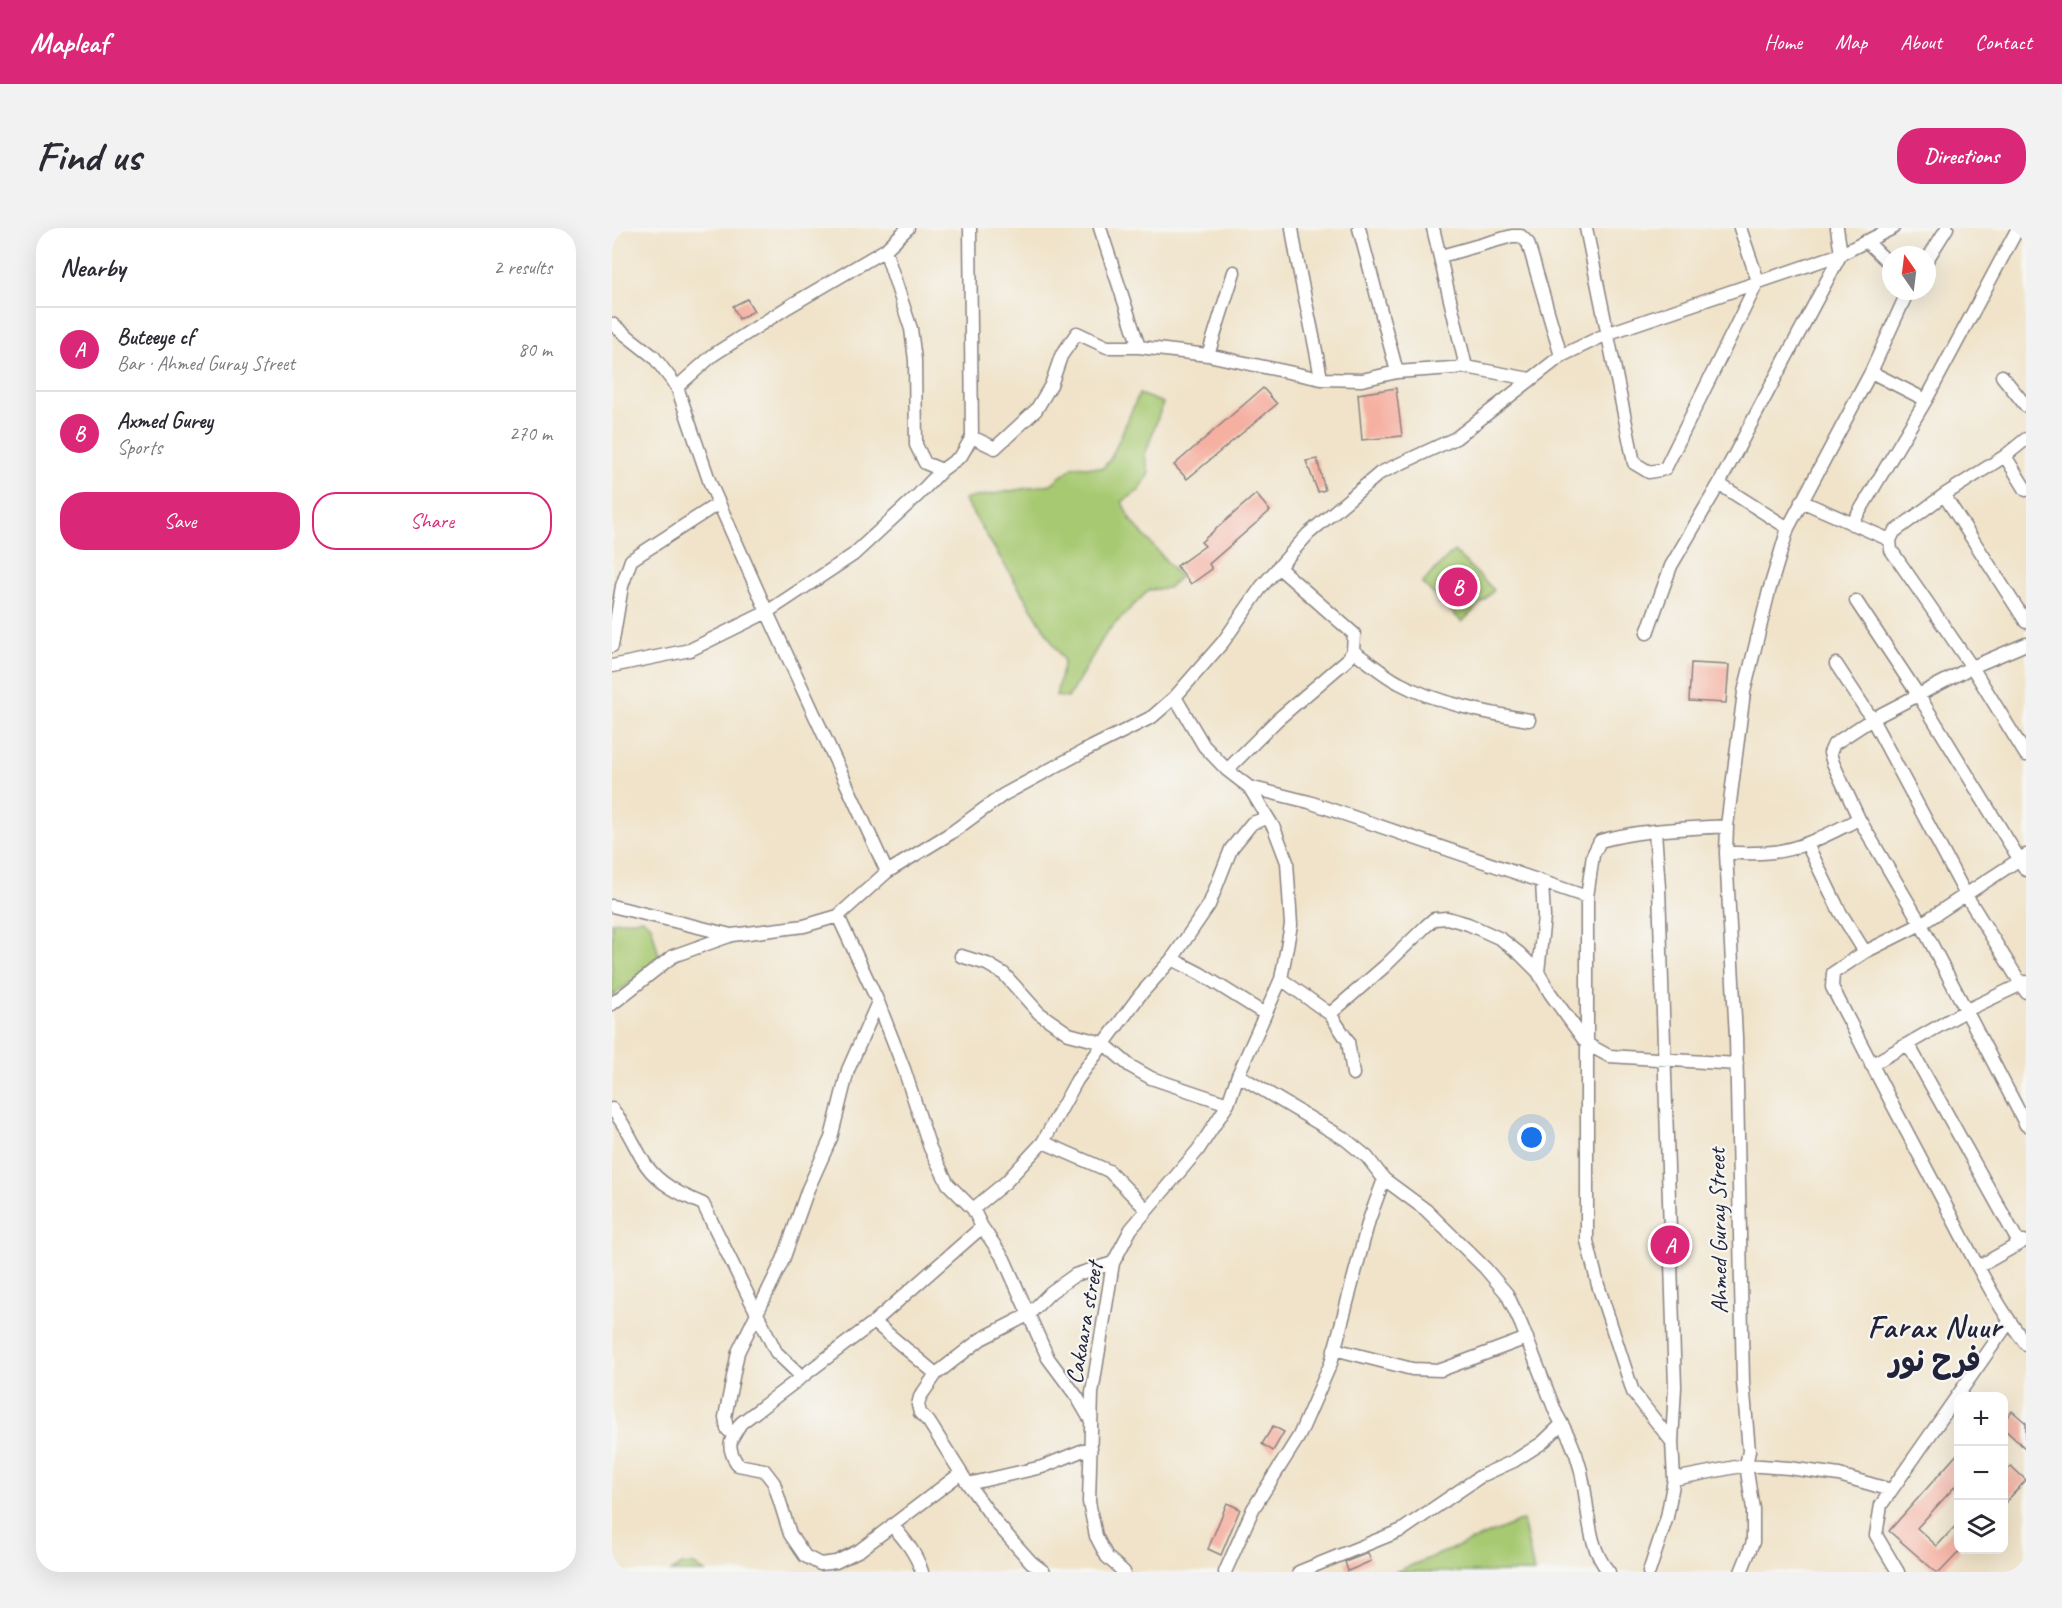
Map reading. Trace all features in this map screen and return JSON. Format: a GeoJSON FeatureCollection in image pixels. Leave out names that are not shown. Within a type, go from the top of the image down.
{"type":"FeatureCollection","features":[{"type":"Feature","properties":{"kind":"street"},"geometry":{"type":"LineString","coordinates":[[677,387],[713,355],[788,307],[885,250],[908,228]]}},
{"type":"Feature","properties":{"kind":"street"},"geometry":{"type":"LineString","coordinates":[[612,666],[690,651],[767,612],[853,555],[882,530],[942,470],[961,456],[972,437],[970,228]]}},
{"type":"Feature","properties":{"kind":"street"},"geometry":{"type":"LineString","coordinates":[[1100,228],[1139,347]]}},
{"type":"Feature","properties":{"kind":"street"},"geometry":{"type":"LineString","coordinates":[[1292,228],[1297,264],[1312,324],[1321,379]]}},
{"type":"Feature","properties":{"kind":"street"},"geometry":{"type":"LineString","coordinates":[[1359,228],[1397,372]]}},
{"type":"Feature","properties":{"kind":"street"},"geometry":{"type":"LineString","coordinates":[[1433,228],[1466,367]]}},
{"type":"Feature","properties":{"kind":"street"},"geometry":{"type":"LineString","coordinates":[[1526,228],[1528,243],[1561,356]]}},
{"type":"Feature","properties":{"kind":"street"},"geometry":{"type":"LineString","coordinates":[[1586,228],[1634,463],[1649,472],[1665,469],[1758,281],[1740,228]]}},
{"type":"Feature","properties":{"kind":"street"},"geometry":{"type":"LineString","coordinates":[[1647,633],[1671,566],[1719,484],[1842,254],[1837,228]]}},
{"type":"Feature","properties":{"kind":"street"},"geometry":{"type":"LineString","coordinates":[[612,1004],[673,957],[732,935],[804,926],[838,916],[887,872],[951,833],[1003,795],[1152,717],[1176,697],[1223,642],[1262,586],[1308,534],[1380,473],[1456,438],[1561,356],[1608,333],[1842,254],[1893,228]]}},
{"type":"Feature","properties":{"kind":"street"},"geometry":{"type":"LineString","coordinates":[[1936,246],[1947,228]]}},
{"type":"Feature","properties":{"kind":"street"},"geometry":{"type":"LineString","coordinates":[[1852,524],[1926,400],[2018,228]]}},
{"type":"Feature","properties":{"kind":"street"},"geometry":{"type":"LineString","coordinates":[[1441,256],[1512,236],[1521,236],[1528,243]]}},
{"type":"Feature","properties":{"kind":"street"},"geometry":{"type":"LineString","coordinates":[[1866,241],[1882,256]]}},
{"type":"Feature","properties":{"kind":"street"},"geometry":{"type":"LineString","coordinates":[[885,250],[911,329],[915,360],[916,445],[925,463],[942,470]]}},
{"type":"Feature","properties":{"kind":"street"},"geometry":{"type":"LineString","coordinates":[[1208,355],[1234,272]]}},
{"type":"Feature","properties":{"kind":"street","name":"Ahmed Guray Street"},"geometry":{"type":"LineString","coordinates":[[1741,1572],[1753,1542],[1753,1509],[1746,1465],[1749,1451],[1743,1382],[1737,1064],[1726,853],[1727,826],[1744,692],[1769,591],[1788,528],[1871,372],[1904,300]]}},
{"type":"Feature","properties":{"kind":"street"},"geometry":{"type":"LineString","coordinates":[[612,324],[654,357],[677,387],[719,503],[887,872]]}},
{"type":"Feature","properties":{"kind":"street"},"geometry":{"type":"LineString","coordinates":[[972,437],[995,448],[1036,410],[1051,385],[1061,356],[1077,333],[1107,347],[1139,347],[1208,355],[1321,379],[1362,380],[1397,372],[1466,367],[1530,379]]}},
{"type":"Feature","properties":{"kind":"street"},"geometry":{"type":"LineString","coordinates":[[1871,372],[1926,400]]}},
{"type":"Feature","properties":{"kind":"street"},"geometry":{"type":"LineString","coordinates":[[2002,376],[2026,406]]}},
{"type":"Feature","properties":{"kind":"street"},"geometry":{"type":"LineString","coordinates":[[2026,439],[2005,456],[1944,495],[1894,532],[1890,540],[1891,550],[1972,667],[2026,754]]}},
{"type":"Feature","properties":{"kind":"street"},"geometry":{"type":"LineString","coordinates":[[2005,456],[2026,490]]}},
{"type":"Feature","properties":{"kind":"street"},"geometry":{"type":"LineString","coordinates":[[1719,484],[1788,528]]}},
{"type":"Feature","properties":{"kind":"street"},"geometry":{"type":"LineString","coordinates":[[1944,495],[2026,622]]}},
{"type":"Feature","properties":{"kind":"street"},"geometry":{"type":"LineString","coordinates":[[1802,501],[1890,540]]}},
{"type":"Feature","properties":{"kind":"street"},"geometry":{"type":"LineString","coordinates":[[612,646],[622,586],[631,561],[719,503]]}},
{"type":"Feature","properties":{"kind":"street"},"geometry":{"type":"LineString","coordinates":[[1227,770],[1277,720],[1347,660],[1353,651],[1354,634],[1278,567]]}},
{"type":"Feature","properties":{"kind":"street"},"geometry":{"type":"LineString","coordinates":[[1856,601],[2024,861],[1921,924],[1865,952],[1833,974],[1832,987],[1978,1267],[2009,1322],[2026,1344]]}},
{"type":"Feature","properties":{"kind":"street"},"geometry":{"type":"LineString","coordinates":[[2026,644],[1972,667],[1872,719],[1834,744],[1830,753],[1859,819],[1921,924],[2026,1125]]}},
{"type":"Feature","properties":{"kind":"street"},"geometry":{"type":"LineString","coordinates":[[1353,651],[1397,682],[1416,691],[1486,713],[1529,720]]}},
{"type":"Feature","properties":{"kind":"street"},"geometry":{"type":"LineString","coordinates":[[1836,664],[1872,719],[1966,895],[2025,986],[1966,1010],[1871,1065]]}},
{"type":"Feature","properties":{"kind":"street"},"geometry":{"type":"LineString","coordinates":[[1176,697],[1204,746],[1227,770],[1249,787],[1309,802],[1587,897]]}},
{"type":"Feature","properties":{"kind":"street","name":"Cakaara street"},"geometry":{"type":"LineString","coordinates":[[1122,1572],[1107,1557],[1096,1536],[1089,1502],[1092,1393],[1113,1263],[1131,1229],[1198,1150],[1228,1104],[1238,1075],[1281,979],[1291,925],[1287,862],[1274,828],[1249,787]]}},
{"type":"Feature","properties":{"kind":"street"},"geometry":{"type":"LineString","coordinates":[[974,1209],[1006,1182],[1043,1142],[1077,1080],[1140,995],[1172,959],[1209,905],[1231,849],[1252,823],[1267,818]]}},
{"type":"Feature","properties":{"kind":"street"},"geometry":{"type":"LineString","coordinates":[[1726,853],[1773,852],[1806,844],[1859,819]]}},
{"type":"Feature","properties":{"kind":"street"},"geometry":{"type":"LineString","coordinates":[[1672,1442],[1633,1392],[1598,1285],[1587,1241],[1587,897],[1593,855],[1600,841],[1655,831],[1727,826]]}},
{"type":"Feature","properties":{"kind":"street"},"geometry":{"type":"LineString","coordinates":[[1649,1572],[1667,1517],[1674,1479],[1672,1442],[1675,1387],[1655,831]]}},
{"type":"Feature","properties":{"kind":"street"},"geometry":{"type":"LineString","coordinates":[[1806,844],[1840,912],[1865,952]]}},
{"type":"Feature","properties":{"kind":"street"},"geometry":{"type":"LineString","coordinates":[[1538,972],[1544,917],[1542,882]]}},
{"type":"Feature","properties":{"kind":"street"},"geometry":{"type":"LineString","coordinates":[[612,906],[732,935]]}},
{"type":"Feature","properties":{"kind":"street"},"geometry":{"type":"LineString","coordinates":[[838,916],[878,1002],[904,1069],[930,1148],[948,1184],[974,1209],[982,1227],[1004,1259],[1048,1358],[1091,1421]]}},
{"type":"Feature","properties":{"kind":"street"},"geometry":{"type":"LineString","coordinates":[[1330,1014],[1434,920],[1447,918],[1468,924],[1502,939],[1538,972],[1550,993],[1587,1044],[1609,1056],[1737,1064]]}},
{"type":"Feature","properties":{"kind":"street"},"geometry":{"type":"LineString","coordinates":[[961,956],[987,964],[1004,974],[1039,1013],[1069,1034],[1103,1043],[1130,1066],[1151,1078],[1228,1104]]}},
{"type":"Feature","properties":{"kind":"street"},"geometry":{"type":"LineString","coordinates":[[1172,959],[1201,974],[1265,1014]]}},
{"type":"Feature","properties":{"kind":"street"},"geometry":{"type":"LineString","coordinates":[[1281,979],[1330,1014],[1348,1041],[1353,1074]]}},
{"type":"Feature","properties":{"kind":"street"},"geometry":{"type":"LineString","coordinates":[[733,1435],[727,1429],[725,1417],[738,1352],[783,1260],[808,1189],[831,1138],[848,1070],[878,1002]]}},
{"type":"Feature","properties":{"kind":"street"},"geometry":{"type":"LineString","coordinates":[[1908,1044],[2023,1242],[1978,1267]]}},
{"type":"Feature","properties":{"kind":"street"},"geometry":{"type":"LineString","coordinates":[[1238,1075],[1345,1139],[1367,1157],[1384,1179],[1426,1210],[1485,1268],[1507,1294],[1556,1413],[1570,1438],[1584,1483],[1592,1538],[1600,1562],[1609,1572]]}},
{"type":"Feature","properties":{"kind":"street"},"geometry":{"type":"LineString","coordinates":[[612,1109],[647,1166],[659,1180],[686,1197],[703,1204],[776,1352],[802,1377]]}},
{"type":"Feature","properties":{"kind":"street"},"geometry":{"type":"LineString","coordinates":[[1043,1142],[1109,1171],[1147,1210]]}},
{"type":"Feature","properties":{"kind":"street"},"geometry":{"type":"LineString","coordinates":[[1225,1572],[1253,1509],[1299,1436],[1330,1363],[1369,1220],[1384,1179]]}},
{"type":"Feature","properties":{"kind":"street"},"geometry":{"type":"LineString","coordinates":[[982,1227],[874,1322],[741,1423],[729,1443],[731,1454],[738,1465],[764,1470],[774,1483],[790,1534],[805,1556],[823,1568],[860,1550],[965,1478],[1042,1467],[1091,1447]]}},
{"type":"Feature","properties":{"kind":"street"},"geometry":{"type":"LineString","coordinates":[[1044,1572],[1031,1562],[998,1525],[920,1413],[918,1405],[920,1397],[936,1374],[981,1339],[1028,1315],[1051,1292],[1075,1275],[1113,1263]]}},
{"type":"Feature","properties":{"kind":"street"},"geometry":{"type":"LineString","coordinates":[[874,1322],[936,1374]]}},
{"type":"Feature","properties":{"kind":"street"},"geometry":{"type":"LineString","coordinates":[[1898,1572],[1876,1535],[1881,1505],[2009,1322]]}},
{"type":"Feature","properties":{"kind":"street"},"geometry":{"type":"LineString","coordinates":[[1334,1349],[1412,1369],[1442,1370],[1527,1338]]}},
{"type":"Feature","properties":{"kind":"street"},"geometry":{"type":"LineString","coordinates":[[1299,1572],[1402,1530],[1481,1476],[1514,1461],[1542,1443],[1562,1424]]}},
{"type":"Feature","properties":{"kind":"street"},"geometry":{"type":"LineString","coordinates":[[1674,1479],[1746,1465],[1839,1475],[1891,1490]]}},
{"type":"Feature","properties":{"kind":"street"},"geometry":{"type":"LineString","coordinates":[[892,1526],[918,1559],[922,1572]]}},
{"type":"Feature","properties":{"kind":"green space"},"geometry":{"type":"Polygon","coordinates":[[[1139,394],[1163,403],[1145,455],[1149,473],[1140,490],[1122,502],[1130,519],[1180,577],[1168,588],[1149,590],[1106,633],[1068,698],[1056,696],[1064,661],[964,499],[1051,484],[1074,466],[1103,468],[1111,458],[1139,394]]]}},
{"type":"Feature","properties":{"kind":"green space"},"geometry":{"type":"Polygon","coordinates":[[[1454,551],[1494,590],[1462,622],[1422,583],[1454,551]]]}},
{"type":"Feature","properties":{"kind":"green space"},"geometry":{"type":"Polygon","coordinates":[[[643,919],[651,925],[659,956],[654,965],[612,996],[612,922],[643,919]]]}},
{"type":"Feature","properties":{"kind":"green space"},"geometry":{"type":"Polygon","coordinates":[[[1523,1520],[1534,1572],[1395,1572],[1523,1520]]]}},
{"type":"Feature","properties":{"kind":"green space"},"geometry":{"type":"Polygon","coordinates":[[[682,1565],[694,1565],[705,1572],[671,1572],[682,1565]]]}},
{"type":"Feature","properties":{"kind":"building"},"geometry":{"type":"Polygon","coordinates":[[[747,299],[754,311],[739,319],[733,306],[747,299]]]}},
{"type":"Feature","properties":{"kind":"building"},"geometry":{"type":"Polygon","coordinates":[[[1263,388],[1277,404],[1187,479],[1174,465],[1263,388]]]}},
{"type":"Feature","properties":{"kind":"building"},"geometry":{"type":"Polygon","coordinates":[[[1396,388],[1402,436],[1362,440],[1358,394],[1396,388]]]}},
{"type":"Feature","properties":{"kind":"building"},"geometry":{"type":"Polygon","coordinates":[[[1317,459],[1325,490],[1318,492],[1306,461],[1317,459]]]}},
{"type":"Feature","properties":{"kind":"building"},"geometry":{"type":"Polygon","coordinates":[[[1256,494],[1270,511],[1209,564],[1212,569],[1191,584],[1177,566],[1205,546],[1201,542],[1256,494]]]}},
{"type":"Feature","properties":{"kind":"building"},"geometry":{"type":"Polygon","coordinates":[[[1691,663],[1729,665],[1726,703],[1689,701],[1691,663]]]}},
{"type":"Feature","properties":{"kind":"building"},"geometry":{"type":"Polygon","coordinates":[[[2012,1411],[2026,1423],[2026,1449],[2008,1433],[2008,1416],[2012,1411]]]}},
{"type":"Feature","properties":{"kind":"building"},"geometry":{"type":"Polygon","coordinates":[[[1273,1426],[1284,1432],[1273,1451],[1262,1444],[1273,1426]]]}},
{"type":"Feature","properties":{"kind":"building"},"geometry":{"type":"Polygon","coordinates":[[[1954,1458],[1954,1487],[1917,1528],[1937,1546],[1954,1527],[1954,1554],[1957,1554],[1940,1572],[1936,1572],[1889,1531],[1954,1458]]]}},
{"type":"Feature","properties":{"kind":"building"},"geometry":{"type":"Polygon","coordinates":[[[2011,1466],[2026,1480],[2008,1500],[2008,1469],[2011,1466]]]}},
{"type":"Feature","properties":{"kind":"building"},"geometry":{"type":"Polygon","coordinates":[[[1227,1503],[1240,1509],[1221,1555],[1208,1549],[1227,1503]]]}},
{"type":"Feature","properties":{"kind":"building"},"geometry":{"type":"Polygon","coordinates":[[[1368,1553],[1371,1561],[1348,1571],[1345,1562],[1368,1553]]]}},
{"type":"Feature","properties":{"kind":"place","name":"Axmed Gurey"},"geometry":{"type":"Point","coordinates":[1458,587]}},
{"type":"Feature","properties":{"kind":"place","name":"Buteeye cf"},"geometry":{"type":"Point","coordinates":[1670,1245]}},
{"type":"Feature","properties":{"kind":"district","name":"Farax Nuur فرح نور"},"geometry":{"type":"Point","coordinates":[1935,1344]}}]}
